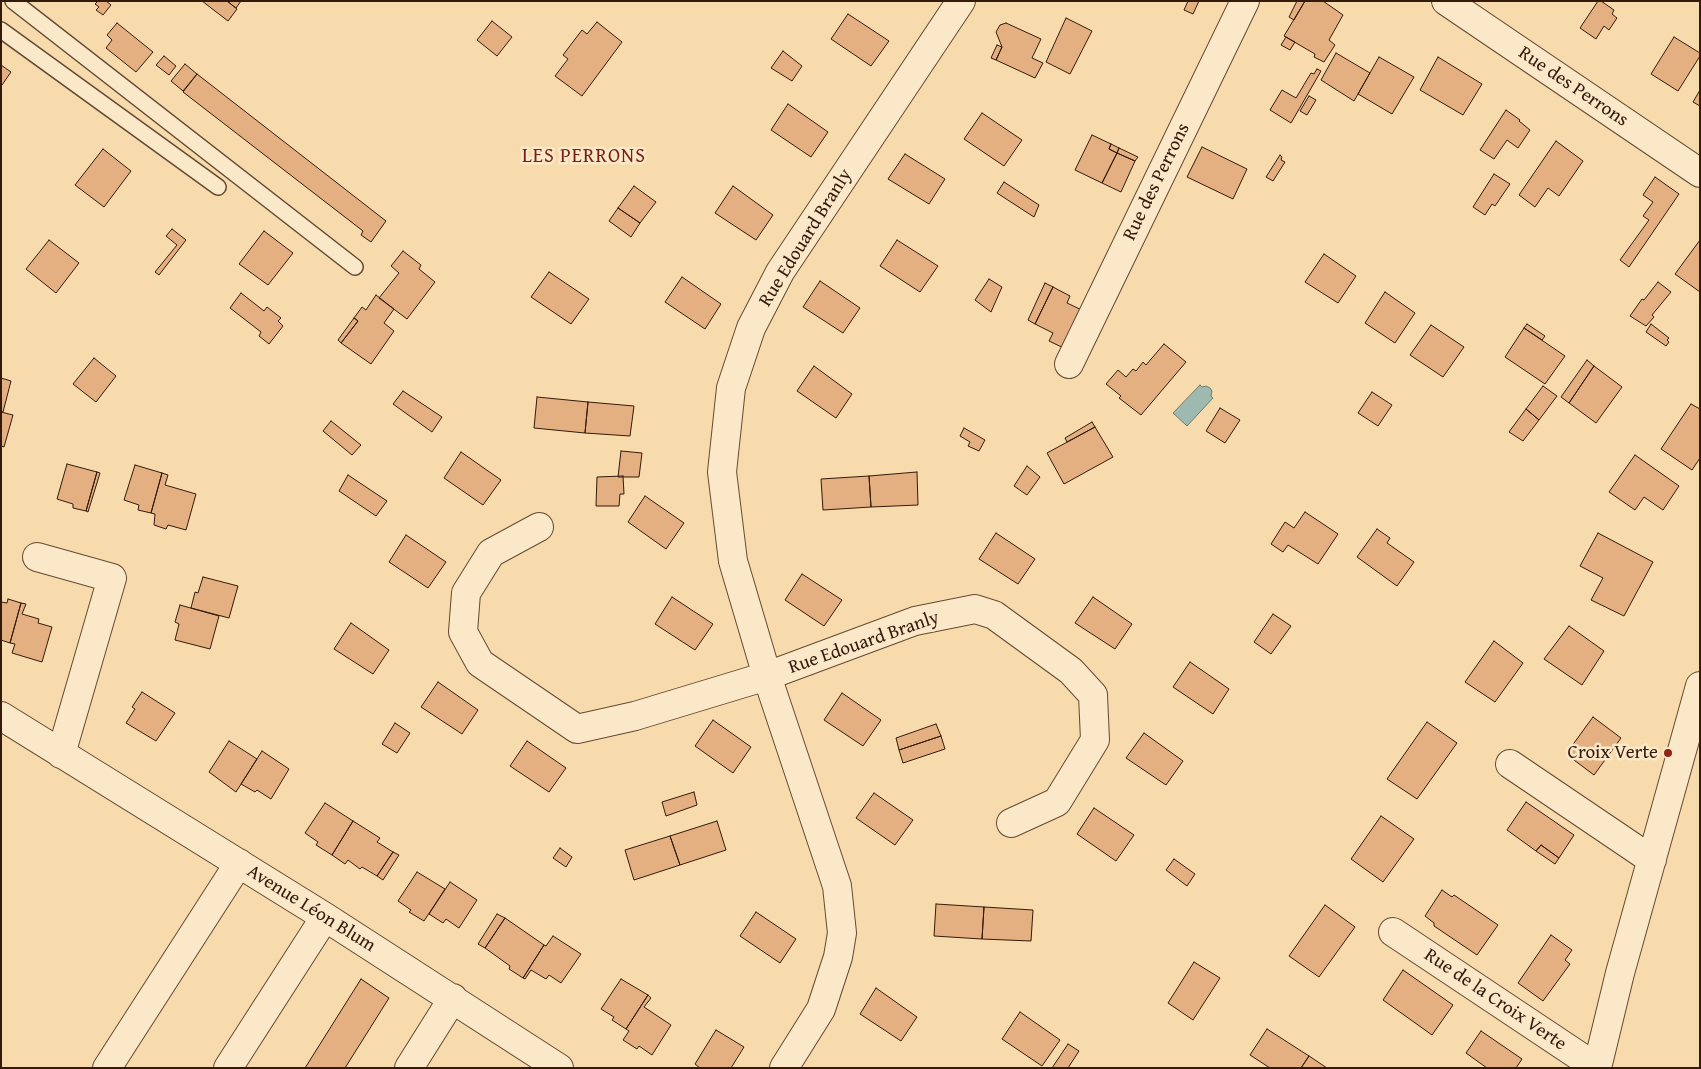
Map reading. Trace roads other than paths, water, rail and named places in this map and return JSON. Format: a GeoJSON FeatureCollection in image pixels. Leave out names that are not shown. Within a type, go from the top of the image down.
{"type":"FeatureCollection","features":[{"type":"Feature","properties":{"kind":"street","name":"Rue Edouard Branly"},"geometry":{"type":"LineString","coordinates":[[784,1068],[820,1008],[838,957],[842,933],[837,886],[767,676],[733,561],[722,472],[732,388],[751,328],[780,272],[961,1]]}},
{"type":"Feature","properties":{"kind":"street","name":"Rue des Perrons"},"geometry":{"type":"LineString","coordinates":[[1069,364],[1245,1]]}},
{"type":"Feature","properties":{"kind":"street","name":"Rue des Perrons"},"geometry":{"type":"LineString","coordinates":[[1446,1],[1700,173]]}},
{"type":"Feature","properties":{"kind":"street","name":"Rue Edouard Branly"},"geometry":{"type":"LineString","coordinates":[[540,527],[491,553],[466,593],[463,632],[480,663],[577,728],[635,716],[767,676],[915,621],[975,609],[994,615],[1071,671],[1093,695],[1095,740],[1057,802],[1011,823]]}},
{"type":"Feature","properties":{"kind":"street"},"geometry":{"type":"LineString","coordinates":[[37,557],[112,578],[61,754]]}},
{"type":"Feature","properties":{"kind":"street","name":"Rue de la Croix Verte"},"geometry":{"type":"LineString","coordinates":[[1393,932],[1597,1068],[1620,973],[1700,686]]}},
{"type":"Feature","properties":{"kind":"street","name":"Avenue Léon Blum"},"geometry":{"type":"LineString","coordinates":[[1,716],[325,917],[559,1068]]}},
{"type":"Feature","properties":{"kind":"street"},"geometry":{"type":"LineString","coordinates":[[1510,764],[1652,860]]}},
{"type":"Feature","properties":{"kind":"street"},"geometry":{"type":"LineString","coordinates":[[106,1068],[239,863]]}},
{"type":"Feature","properties":{"kind":"street"},"geometry":{"type":"LineString","coordinates":[[228,1068],[325,917]]}},
{"type":"Feature","properties":{"kind":"street"},"geometry":{"type":"LineString","coordinates":[[409,1068],[453,998]]}},
{"type":"Feature","properties":{"kind":"lane"},"geometry":{"type":"LineString","coordinates":[[13,1],[355,267]]}},
{"type":"Feature","properties":{"kind":"lane"},"geometry":{"type":"LineString","coordinates":[[1,30],[218,188]]}},
{"type":"Feature","properties":{"kind":"water"},"geometry":{"type":"Polygon","coordinates":[[[1200,385],[1210,388],[1213,398],[1187,426],[1173,413],[1200,385]]]}},
{"type":"Feature","properties":{"kind":"place","name":"Croix Verte"},"geometry":{"type":"Point","coordinates":[1668,753]}},
{"type":"Feature","properties":{"kind":"district","name":"LES PERRONS"},"geometry":{"type":"Point","coordinates":[584,157]}}]}
